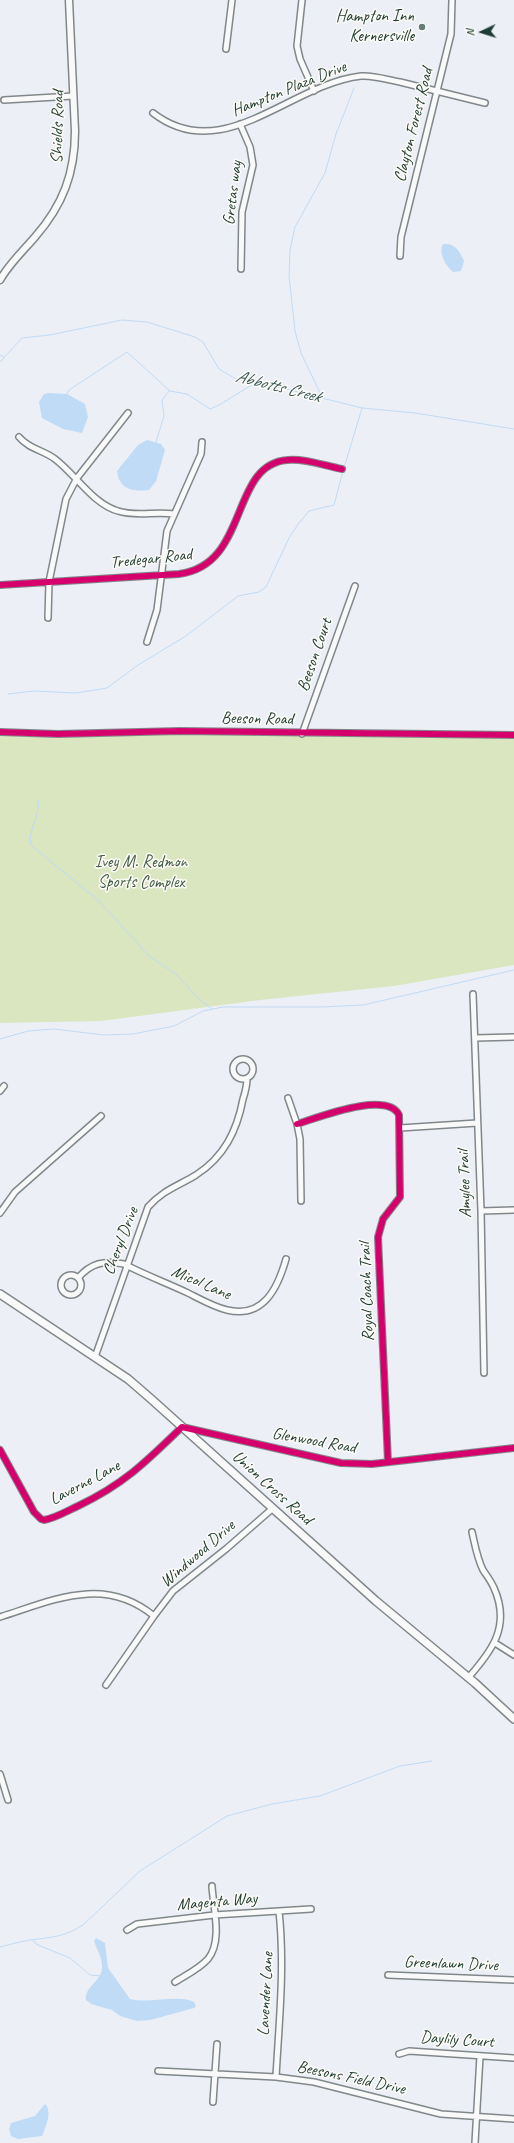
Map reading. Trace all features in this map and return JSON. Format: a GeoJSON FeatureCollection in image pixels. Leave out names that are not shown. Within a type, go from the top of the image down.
{"type":"FeatureCollection","features":[{"type":"Feature","properties":{"kind":"main road","name":"Union Cross Road"},"geometry":{"type":"LineString","coordinates":[[0,1294],[128,1380],[376,1601],[468,1678],[514,1719]]}},
{"type":"Feature","properties":{"kind":"street","name":"Shields Road"},"geometry":{"type":"LineString","coordinates":[[0,280],[45,226],[67,187],[74,164],[75,149],[69,0]]}},
{"type":"Feature","properties":{"kind":"street"},"geometry":{"type":"LineString","coordinates":[[226,49],[232,0]]}},
{"type":"Feature","properties":{"kind":"street"},"geometry":{"type":"LineString","coordinates":[[302,0],[297,46],[300,59],[314,90]]}},
{"type":"Feature","properties":{"kind":"street","name":"Clayton Forest Road"},"geometry":{"type":"LineString","coordinates":[[400,256],[401,237],[453,26],[452,0]]}},
{"type":"Feature","properties":{"kind":"street","name":"Hampton Plaza Drive"},"geometry":{"type":"LineString","coordinates":[[153,113],[170,124],[197,132],[221,130],[240,124],[314,90],[340,81],[364,76],[437,90],[485,103]]}},
{"type":"Feature","properties":{"kind":"street"},"geometry":{"type":"LineString","coordinates":[[4,100],[73,96]]}},
{"type":"Feature","properties":{"kind":"street","name":"Gretas way"},"geometry":{"type":"LineString","coordinates":[[240,124],[250,147],[253,165],[242,212],[241,269]]}},
{"type":"Feature","properties":{"kind":"street"},"geometry":{"type":"LineString","coordinates":[[48,618],[49,582],[62,510],[66,499],[77,478],[128,413]]}},
{"type":"Feature","properties":{"kind":"street"},"geometry":{"type":"LineString","coordinates":[[19,437],[26,445],[54,457],[77,478],[100,503],[110,508],[131,514],[174,514]]}},
{"type":"Feature","properties":{"kind":"street"},"geometry":{"type":"LineString","coordinates":[[147,642],[155,618],[167,531],[201,454],[202,442]]}},
{"type":"Feature","properties":{"kind":"street","name":"Tredegar Road"},"geometry":{"type":"LineString","coordinates":[[0,585],[161,575],[196,570],[207,564],[218,555],[253,482],[262,471],[278,462],[292,460],[342,469]]}},
{"type":"Feature","properties":{"kind":"street","name":"Beeson Court"},"geometry":{"type":"LineString","coordinates":[[302,734],[355,586]]}},
{"type":"Feature","properties":{"kind":"street","name":"Beeson Road"},"geometry":{"type":"LineString","coordinates":[[0,732],[58,734],[180,731],[302,734],[514,735]]}},
{"type":"Feature","properties":{"kind":"street","name":"Amylee Trail"},"geometry":{"type":"LineString","coordinates":[[473,994],[481,1210],[484,1373]]}},
{"type":"Feature","properties":{"kind":"street"},"geometry":{"type":"LineString","coordinates":[[475,1038],[514,1037]]}},
{"type":"Feature","properties":{"kind":"street"},"geometry":{"type":"LineString","coordinates":[[241,1059],[248,1060],[252,1065],[253,1071],[247,1078],[238,1078],[234,1072],[235,1063],[241,1059]]}},
{"type":"Feature","properties":{"kind":"street","name":"Cheryl Drive"},"geometry":{"type":"LineString","coordinates":[[95,1357],[148,1207],[162,1192],[195,1175],[211,1164],[226,1147],[234,1132],[240,1115],[247,1078]]}},
{"type":"Feature","properties":{"kind":"street"},"geometry":{"type":"LineString","coordinates":[[288,1098],[300,1138],[301,1201]]}},
{"type":"Feature","properties":{"kind":"street","name":"Royal Coach Trail"},"geometry":{"type":"LineString","coordinates":[[297,1124],[355,1106],[390,1106],[396,1110],[399,1115],[400,1197],[383,1219],[378,1237],[388,1462]]}},
{"type":"Feature","properties":{"kind":"street"},"geometry":{"type":"LineString","coordinates":[[0,1212],[15,1192],[101,1116]]}},
{"type":"Feature","properties":{"kind":"street"},"geometry":{"type":"LineString","coordinates":[[400,1128],[477,1123]]}},
{"type":"Feature","properties":{"kind":"street"},"geometry":{"type":"LineString","coordinates":[[481,1210],[514,1210]]}},
{"type":"Feature","properties":{"kind":"street","name":"Micol Lane"},"geometry":{"type":"LineString","coordinates":[[78,1278],[85,1270],[100,1263],[110,1261],[127,1266],[225,1310],[236,1311],[258,1306],[270,1297],[280,1281],[286,1259]]}},
{"type":"Feature","properties":{"kind":"street"},"geometry":{"type":"LineString","coordinates":[[72,1275],[78,1278],[81,1284],[77,1293],[71,1295],[63,1292],[61,1285],[63,1279],[72,1275]]}},
{"type":"Feature","properties":{"kind":"street","name":"Glenwood Road"},"geometry":{"type":"LineString","coordinates":[[182,1427],[325,1461],[356,1464],[388,1462],[514,1448]]}},
{"type":"Feature","properties":{"kind":"street","name":"Laverne Lane"},"geometry":{"type":"LineString","coordinates":[[0,1450],[34,1512],[40,1519],[46,1520],[96,1497],[119,1484],[143,1465],[182,1427]]}},
{"type":"Feature","properties":{"kind":"street","name":"Windwood Drive"},"geometry":{"type":"LineString","coordinates":[[106,1685],[154,1616],[174,1591],[185,1580],[226,1549],[272,1509]]}},
{"type":"Feature","properties":{"kind":"street"},"geometry":{"type":"LineString","coordinates":[[468,1678],[487,1656],[495,1643],[500,1624],[500,1605],[494,1588],[478,1558],[472,1532]]}},
{"type":"Feature","properties":{"kind":"street"},"geometry":{"type":"LineString","coordinates":[[0,1617],[84,1593],[114,1595],[132,1602],[154,1616]]}},
{"type":"Feature","properties":{"kind":"street"},"geometry":{"type":"LineString","coordinates":[[495,1643],[514,1655]]}},
{"type":"Feature","properties":{"kind":"street"},"geometry":{"type":"LineString","coordinates":[[0,1774],[8,1800]]}},
{"type":"Feature","properties":{"kind":"street"},"geometry":{"type":"LineString","coordinates":[[175,1982],[202,1965],[209,1958],[214,1948],[216,1934],[212,1886]]}},
{"type":"Feature","properties":{"kind":"street","name":"Magenta Way"},"geometry":{"type":"LineString","coordinates":[[127,1930],[137,1924],[214,1915],[312,1909]]}},
{"type":"Feature","properties":{"kind":"street","name":"Lavender Lane"},"geometry":{"type":"LineString","coordinates":[[276,2077],[282,1974],[282,1944],[279,1912]]}},
{"type":"Feature","properties":{"kind":"street","name":"Greenlawn Drive"},"geometry":{"type":"LineString","coordinates":[[388,1975],[514,1980]]}},
{"type":"Feature","properties":{"kind":"street"},"geometry":{"type":"LineString","coordinates":[[213,2102],[217,2044]]}},
{"type":"Feature","properties":{"kind":"street","name":"Daylily Court"},"geometry":{"type":"LineString","coordinates":[[399,2054],[409,2051],[514,2058]]}},
{"type":"Feature","properties":{"kind":"street"},"geometry":{"type":"LineString","coordinates":[[475,2143],[480,2056]]}},
{"type":"Feature","properties":{"kind":"street","name":"Beesons Field Drive"},"geometry":{"type":"LineString","coordinates":[[158,2071],[276,2077],[329,2084],[441,2114],[514,2119]]}},
{"type":"Feature","properties":{"kind":"green space","name":"Ivey M. Redmon Sports Complex"},"geometry":{"type":"Polygon","coordinates":[[[180,731],[514,735],[514,965],[394,986],[260,1000],[101,1021],[0,1023],[0,732],[180,731]]]}},
{"type":"Feature","properties":{"kind":"water"},"geometry":{"type":"Polygon","coordinates":[[[443,244],[454,246],[461,254],[464,261],[461,271],[453,272],[445,263],[441,251],[443,244]]]}},
{"type":"Feature","properties":{"kind":"water"},"geometry":{"type":"Polygon","coordinates":[[[44,394],[67,394],[85,404],[88,417],[82,433],[63,429],[42,418],[39,402],[44,394]]]}},
{"type":"Feature","properties":{"kind":"water"},"geometry":{"type":"Polygon","coordinates":[[[147,440],[161,444],[165,450],[156,481],[149,490],[133,490],[124,486],[118,477],[117,471],[138,445],[147,440]]]}},
{"type":"Feature","properties":{"kind":"water"},"geometry":{"type":"Polygon","coordinates":[[[96,1938],[105,1943],[108,1968],[130,1999],[181,1999],[194,2002],[196,2006],[194,2008],[150,2020],[137,2021],[120,2016],[112,2010],[91,2004],[86,2000],[86,1995],[102,1971],[102,1963],[94,1941],[96,1938]]]}},
{"type":"Feature","properties":{"kind":"water"},"geometry":{"type":"Polygon","coordinates":[[[45,2104],[48,2111],[48,2116],[42,2136],[18,2139],[11,2136],[9,2129],[11,2123],[35,2116],[45,2104]]]}},
{"type":"Feature","properties":{"kind":"waterway"},"geometry":{"type":"LineString","coordinates":[[322,397],[301,353],[295,331],[289,276],[290,250],[295,227],[325,173],[336,134],[354,88]]}},
{"type":"Feature","properties":{"kind":"waterway","name":"Abbotts Creek"},"geometry":{"type":"LineString","coordinates":[[0,362],[22,338],[50,335],[122,320],[147,322],[195,337],[203,342],[219,369],[236,379],[274,386],[362,408],[415,413],[514,429]]}},
{"type":"Feature","properties":{"kind":"waterway"},"geometry":{"type":"LineString","coordinates":[[67,394],[69,390],[127,352],[170,391],[187,394],[210,409],[255,383]]}},
{"type":"Feature","properties":{"kind":"waterway","name":"Abbotts Creek"},"geometry":{"type":"LineString","coordinates":[[0,355],[4,357]]}},
{"type":"Feature","properties":{"kind":"waterway"},"geometry":{"type":"LineString","coordinates":[[156,442],[164,416],[162,400],[169,391]]}},
{"type":"Feature","properties":{"kind":"waterway"},"geometry":{"type":"LineString","coordinates":[[344,468],[362,408]]}},
{"type":"Feature","properties":{"kind":"waterway"},"geometry":{"type":"LineString","coordinates":[[8,694],[34,691],[76,693],[107,688],[138,665],[186,636],[238,596],[259,592],[266,587],[290,536],[309,511],[334,505],[343,471]]}},
{"type":"Feature","properties":{"kind":"waterway"},"geometry":{"type":"LineString","coordinates":[[38,801],[37,813],[30,837],[32,846],[99,901],[149,956],[177,975],[199,999],[212,1009]]}},
{"type":"Feature","properties":{"kind":"waterway"},"geometry":{"type":"LineString","coordinates":[[0,1039],[28,1031],[54,1029],[104,1035],[133,1034],[174,1026],[203,1011],[223,1007],[322,1007],[363,1005],[514,970]]}},
{"type":"Feature","properties":{"kind":"waterway"},"geometry":{"type":"LineString","coordinates":[[0,1947],[28,1940],[56,1936],[83,1925],[140,1871],[227,1816],[272,1804],[320,1796],[400,1766],[432,1761]]}},
{"type":"Feature","properties":{"kind":"waterway"},"geometry":{"type":"LineString","coordinates":[[33,1941],[38,1945],[70,1958],[90,1975],[101,1976]]}},
{"type":"Feature","properties":{"kind":"cycle path"},"geometry":{"type":"LineString","coordinates":[[0,585],[179,574],[202,567],[218,553],[229,535],[246,496],[256,479],[269,466],[287,460],[294,460],[308,461],[342,469]]}},
{"type":"Feature","properties":{"kind":"cycle path"},"geometry":{"type":"LineString","coordinates":[[0,732],[58,734],[180,731],[514,735]]}},
{"type":"Feature","properties":{"kind":"cycle path"},"geometry":{"type":"LineString","coordinates":[[297,1124],[335,1112],[367,1105],[381,1105],[392,1108],[399,1115],[400,1197],[383,1219],[378,1237],[388,1462]]}},
{"type":"Feature","properties":{"kind":"cycle path"},"geometry":{"type":"LineString","coordinates":[[0,1450],[34,1512],[44,1520],[57,1516],[78,1506],[122,1481],[145,1462],[182,1427],[341,1463],[372,1464],[514,1448]]}},
{"type":"Feature","properties":{"kind":"place","name":"Hampton Inn Kernersville"},"geometry":{"type":"Point","coordinates":[422,27]}}]}
